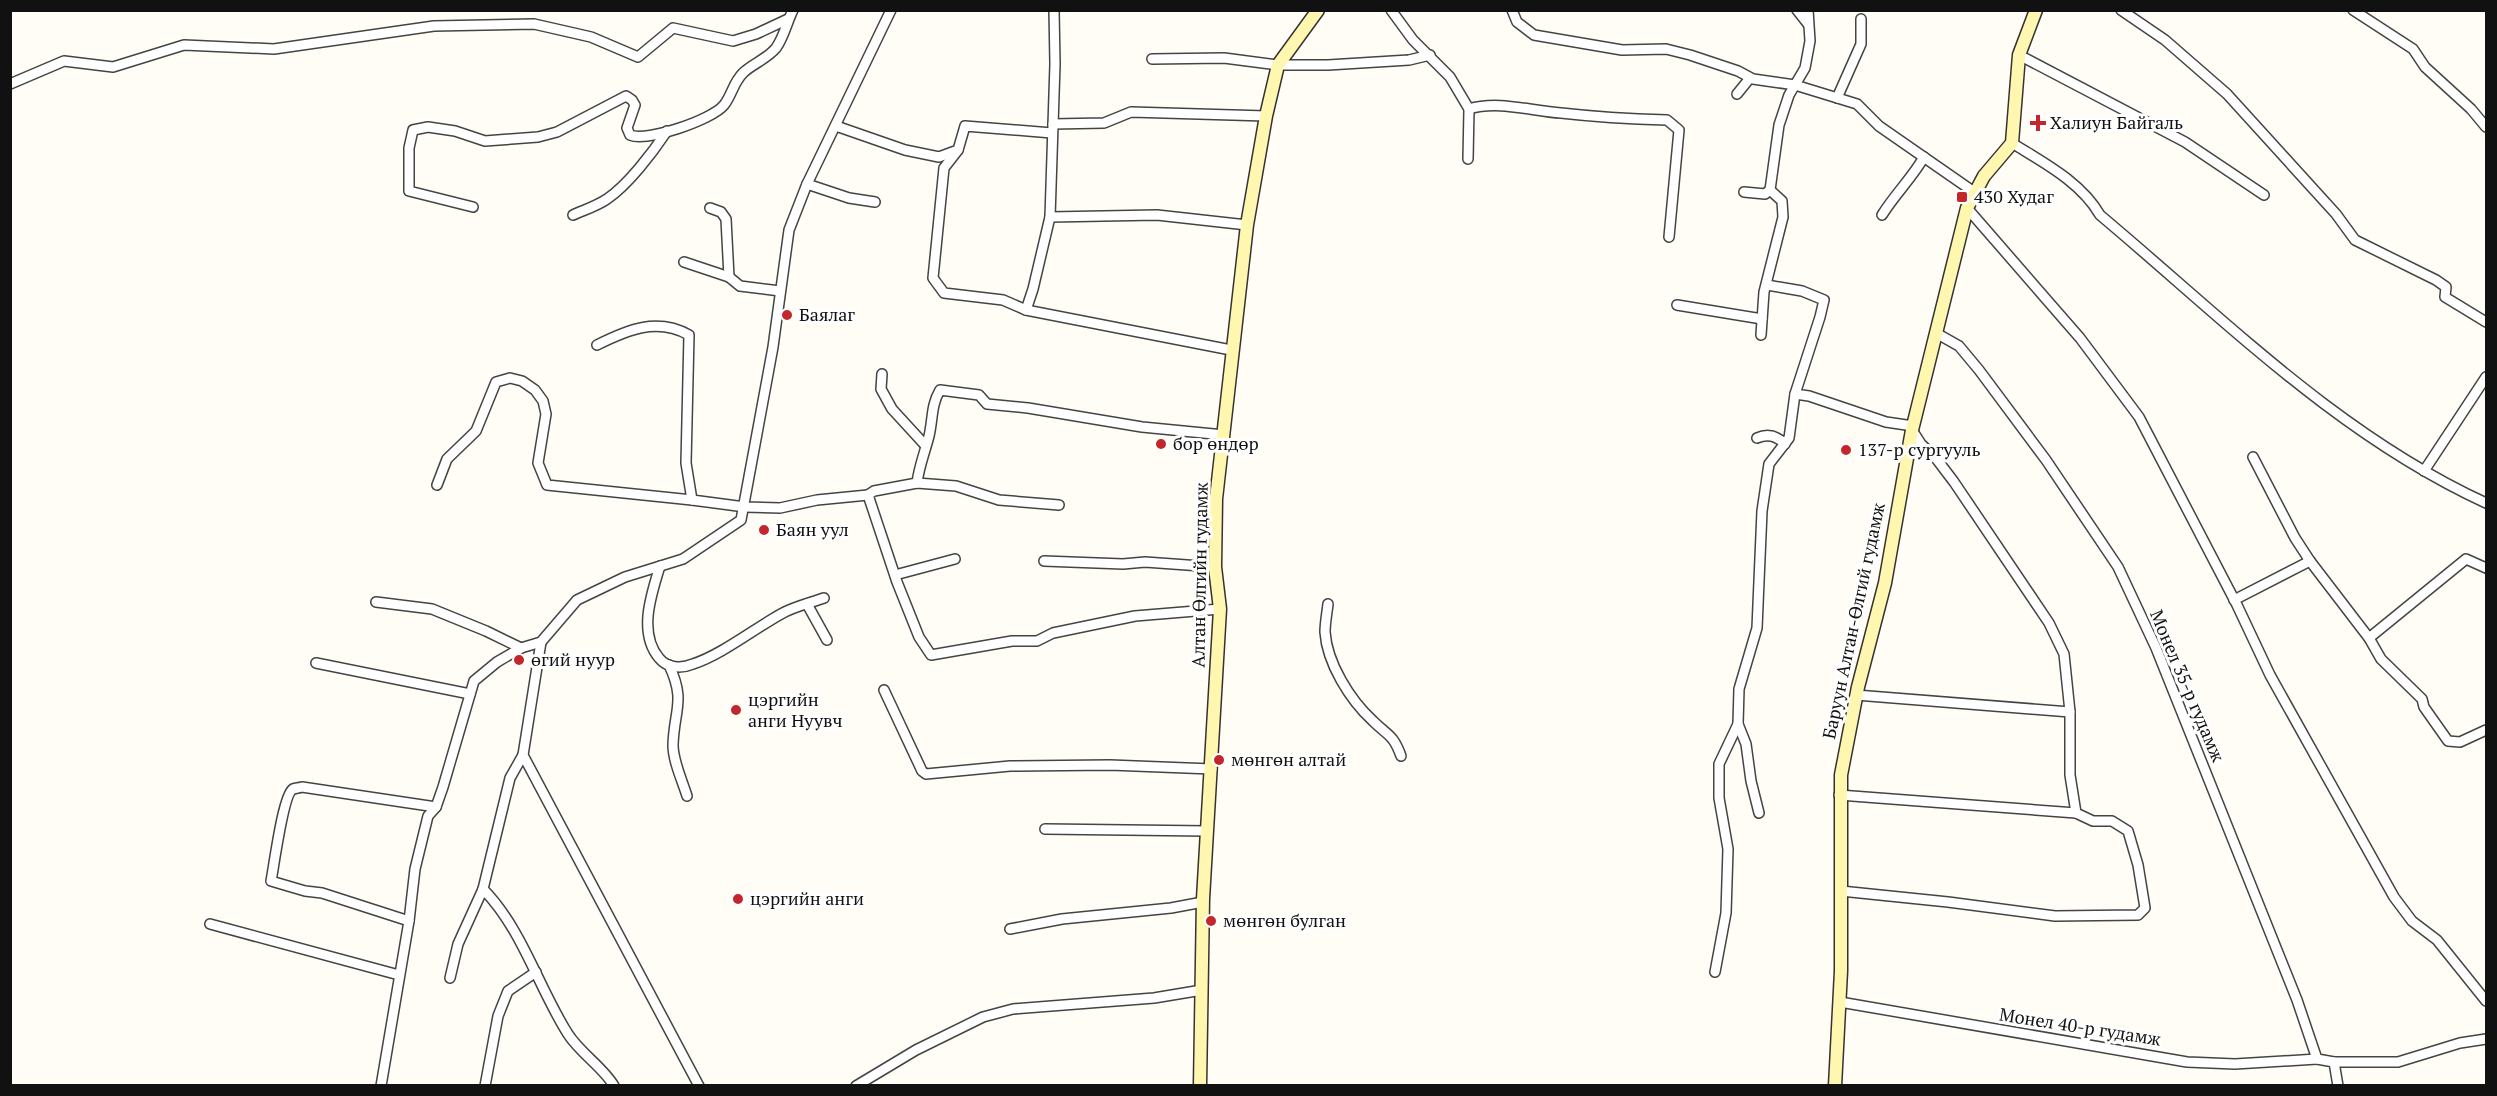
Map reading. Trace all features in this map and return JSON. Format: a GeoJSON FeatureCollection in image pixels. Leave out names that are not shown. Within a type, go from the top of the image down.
{"type":"FeatureCollection","features":[{"type":"Feature","properties":{"kind":"main road","name":"Алтан Өлгийн гудамж"},"geometry":{"type":"LineString","coordinates":[[1200,1086],[1203,902],[1220,609],[1215,567],[1216,500],[1231,350],[1247,225],[1266,116],[1278,65],[1318,10]]}},
{"type":"Feature","properties":{"kind":"main road"},"geometry":{"type":"LineString","coordinates":[[2012,143],[2019,56],[2036,10]]}},
{"type":"Feature","properties":{"kind":"main road","name":"Баруун Алтан-Өлгий гудамж"},"geometry":{"type":"LineString","coordinates":[[1835,1086],[1840,1002],[1839,795],[1844,753],[1856,695],[1885,583],[1912,428],[1967,208],[1984,176],[2012,143]]}},
{"type":"Feature","properties":{"kind":"street"},"geometry":{"type":"LineString","coordinates":[[381,1086],[409,921],[415,868],[428,816],[436,807],[474,681],[497,662],[521,648],[541,642],[578,600],[625,578],[683,559],[741,520],[773,347],[789,230],[807,184],[891,10]]}},
{"type":"Feature","properties":{"kind":"street"},"geometry":{"type":"LineString","coordinates":[[1026,310],[1034,289],[1050,217],[1054,10]]}},
{"type":"Feature","properties":{"kind":"street"},"geometry":{"type":"LineString","coordinates":[[1391,10],[1413,40],[1450,77],[1469,109],[1468,159]]}},
{"type":"Feature","properties":{"kind":"street"},"geometry":{"type":"LineString","coordinates":[[1512,10],[1517,22],[1534,35],[1622,50],[1666,49],[1690,54],[1738,71],[1750,78],[1795,85],[1857,104],[1879,126],[1974,192]]}},
{"type":"Feature","properties":{"kind":"street"},"geometry":{"type":"LineString","coordinates":[[1797,10],[1808,24]]}},
{"type":"Feature","properties":{"kind":"street"},"geometry":{"type":"LineString","coordinates":[[1744,192],[1765,194],[1770,190],[1779,125],[1795,85],[1806,68],[1810,40],[1808,10]]}},
{"type":"Feature","properties":{"kind":"street"},"geometry":{"type":"LineString","coordinates":[[2121,10],[2165,40],[2227,94],[2336,214],[2355,240],[2436,280],[2446,287],[2445,297],[2487,322]]}},
{"type":"Feature","properties":{"kind":"street"},"geometry":{"type":"LineString","coordinates":[[2353,10],[2413,49],[2425,67],[2471,109],[2487,127]]}},
{"type":"Feature","properties":{"kind":"street"},"geometry":{"type":"LineString","coordinates":[[10,84],[64,62],[113,67],[184,45],[274,49],[434,26],[534,24],[591,37],[638,57],[673,28],[733,41],[756,34],[791,15]]}},
{"type":"Feature","properties":{"kind":"street"},"geometry":{"type":"LineString","coordinates":[[473,207],[409,191],[410,148],[413,130],[428,127],[455,131],[485,141],[538,137],[557,132],[626,96],[635,105],[627,128],[630,135],[636,137],[667,131],[695,122],[724,106],[735,81],[775,50],[791,15]]}},
{"type":"Feature","properties":{"kind":"street"},"geometry":{"type":"LineString","coordinates":[[1837,98],[1861,44],[1861,19]]}},
{"type":"Feature","properties":{"kind":"street"},"geometry":{"type":"LineString","coordinates":[[1152,59],[1224,58],[1278,65],[1328,65],[1409,60],[1430,55]]}},
{"type":"Feature","properties":{"kind":"street"},"geometry":{"type":"LineString","coordinates":[[2019,56],[2185,142],[2264,195]]}},
{"type":"Feature","properties":{"kind":"street"},"geometry":{"type":"LineString","coordinates":[[1737,94],[1750,78]]}},
{"type":"Feature","properties":{"kind":"street"},"geometry":{"type":"LineString","coordinates":[[1469,109],[1500,105],[1607,118],[1667,120],[1673,123],[1679,130],[1668,237]]}},
{"type":"Feature","properties":{"kind":"street"},"geometry":{"type":"LineString","coordinates":[[1231,350],[1026,310],[1003,300],[944,293],[933,278],[944,168],[958,150],[965,126],[999,130],[1053,129],[1104,123],[1131,112],[1266,116]]}},
{"type":"Feature","properties":{"kind":"street"},"geometry":{"type":"LineString","coordinates":[[836,126],[905,150],[939,157],[958,150]]}},
{"type":"Feature","properties":{"kind":"street"},"geometry":{"type":"LineString","coordinates":[[573,215],[605,200],[618,191],[667,131]]}},
{"type":"Feature","properties":{"kind":"street"},"geometry":{"type":"LineString","coordinates":[[2012,143],[2083,192],[2091,199],[2100,215],[2221,322],[2305,390],[2370,438],[2424,471],[2487,503]]}},
{"type":"Feature","properties":{"kind":"street"},"geometry":{"type":"LineString","coordinates":[[1882,215],[1901,187],[1911,180],[1924,157]]}},
{"type":"Feature","properties":{"kind":"street"},"geometry":{"type":"LineString","coordinates":[[807,184],[849,198],[876,202]]}},
{"type":"Feature","properties":{"kind":"street"},"geometry":{"type":"LineString","coordinates":[[1761,335],[1764,292],[1783,217],[1782,201],[1770,190]]}},
{"type":"Feature","properties":{"kind":"street"},"geometry":{"type":"LineString","coordinates":[[710,208],[721,212],[726,219],[729,277]]}},
{"type":"Feature","properties":{"kind":"street"},"geometry":{"type":"LineString","coordinates":[[1967,208],[2080,338],[2139,417],[2234,600],[2270,675],[2394,897],[2412,921],[2437,940],[2487,1001]]}},
{"type":"Feature","properties":{"kind":"street"},"geometry":{"type":"LineString","coordinates":[[1050,217],[1157,215],[1247,225]]}},
{"type":"Feature","properties":{"kind":"street"},"geometry":{"type":"LineString","coordinates":[[684,262],[729,277],[747,289],[780,291]]}},
{"type":"Feature","properties":{"kind":"street"},"geometry":{"type":"LineString","coordinates":[[1759,813],[1751,781],[1746,744],[1738,724],[1739,689],[1756,627],[1762,511],[1769,464],[1789,438],[1795,394],[1824,300],[1802,291],[1767,285]]}},
{"type":"Feature","properties":{"kind":"street"},"geometry":{"type":"LineString","coordinates":[[1677,304],[1762,319]]}},
{"type":"Feature","properties":{"kind":"street"},"geometry":{"type":"LineString","coordinates":[[597,345],[629,329],[646,326],[673,328],[689,335],[686,463],[692,500]]}},
{"type":"Feature","properties":{"kind":"street","name":"Монел 35-р гудамж"},"geometry":{"type":"LineString","coordinates":[[1936,333],[1959,346],[1979,370],[2046,460],[2118,567],[2165,670],[2297,1000],[2317,1059]]}},
{"type":"Feature","properties":{"kind":"street"},"geometry":{"type":"LineString","coordinates":[[882,374],[880,389],[892,408],[925,445]]}},
{"type":"Feature","properties":{"kind":"street"},"geometry":{"type":"LineString","coordinates":[[2424,471],[2487,377]]}},
{"type":"Feature","properties":{"kind":"street"},"geometry":{"type":"LineString","coordinates":[[437,485],[447,459],[476,430],[496,382],[510,378],[522,381],[535,390],[543,401],[546,414],[538,463],[547,485],[745,507],[780,508],[868,495],[874,491],[917,483],[956,486],[999,500],[1059,505]]}},
{"type":"Feature","properties":{"kind":"street"},"geometry":{"type":"LineString","coordinates":[[917,483],[929,436],[934,401],[940,390],[979,395],[987,404],[1028,408],[1142,427],[1224,435]]}},
{"type":"Feature","properties":{"kind":"street"},"geometry":{"type":"LineString","coordinates":[[1795,394],[1809,396],[1886,422],[1912,428],[1921,444],[1935,457],[1954,482],[2049,623],[2064,654],[2070,712],[2070,775],[2076,813]]}},
{"type":"Feature","properties":{"kind":"street"},"geometry":{"type":"LineString","coordinates":[[1757,438],[1763,435],[1777,436],[1785,444]]}},
{"type":"Feature","properties":{"kind":"street"},"geometry":{"type":"LineString","coordinates":[[2253,457],[2295,538],[2310,561],[2369,638],[2381,659],[2422,699],[2424,707],[2448,741],[2460,742],[2487,730]]}},
{"type":"Feature","properties":{"kind":"street"},"geometry":{"type":"LineString","coordinates":[[868,495],[919,637],[931,655],[1012,641],[1037,641],[1053,633],[1135,616],[1220,609]]}},
{"type":"Feature","properties":{"kind":"street"},"geometry":{"type":"LineString","coordinates":[[895,575],[955,559]]}},
{"type":"Feature","properties":{"kind":"street"},"geometry":{"type":"LineString","coordinates":[[2369,638],[2466,559],[2487,568]]}},
{"type":"Feature","properties":{"kind":"street"},"geometry":{"type":"LineString","coordinates":[[1044,561],[1123,564],[1145,562],[1215,567]]}},
{"type":"Feature","properties":{"kind":"street"},"geometry":{"type":"LineString","coordinates":[[2234,600],[2310,561]]}},
{"type":"Feature","properties":{"kind":"street"},"geometry":{"type":"LineString","coordinates":[[660,566],[649,610],[648,629],[651,648],[663,662],[673,667],[692,665],[783,613],[824,598]]}},
{"type":"Feature","properties":{"kind":"street"},"geometry":{"type":"LineString","coordinates":[[376,602],[432,609],[521,648]]}},
{"type":"Feature","properties":{"kind":"street"},"geometry":{"type":"LineString","coordinates":[[807,604],[826,639]]}},
{"type":"Feature","properties":{"kind":"street"},"geometry":{"type":"LineString","coordinates":[[1328,604],[1325,633],[1348,695],[1373,721],[1395,739],[1401,756]]}},
{"type":"Feature","properties":{"kind":"street"},"geometry":{"type":"LineString","coordinates":[[450,978],[458,944],[483,889],[510,778],[523,755],[541,642]]}},
{"type":"Feature","properties":{"kind":"street"},"geometry":{"type":"LineString","coordinates":[[316,663],[470,694]]}},
{"type":"Feature","properties":{"kind":"street"},"geometry":{"type":"LineString","coordinates":[[669,665],[675,678],[680,701],[673,746],[687,796]]}},
{"type":"Feature","properties":{"kind":"street"},"geometry":{"type":"LineString","coordinates":[[884,690],[922,771],[926,774],[1010,766],[1110,765],[1212,769]]}},
{"type":"Feature","properties":{"kind":"street"},"geometry":{"type":"LineString","coordinates":[[1856,695],[2070,712]]}},
{"type":"Feature","properties":{"kind":"street"},"geometry":{"type":"LineString","coordinates":[[1715,972],[1725,913],[1728,849],[1719,798],[1719,764],[1738,724]]}},
{"type":"Feature","properties":{"kind":"street"},"geometry":{"type":"LineString","coordinates":[[523,755],[699,1086]]}},
{"type":"Feature","properties":{"kind":"street"},"geometry":{"type":"LineString","coordinates":[[409,921],[322,893],[305,891],[271,881],[288,795],[292,789],[302,787],[436,807]]}},
{"type":"Feature","properties":{"kind":"street"},"geometry":{"type":"LineString","coordinates":[[1839,795],[2076,813],[2093,821],[2112,821],[2128,831],[2138,865],[2145,908],[2138,915],[2055,916],[1841,891]]}},
{"type":"Feature","properties":{"kind":"street"},"geometry":{"type":"LineString","coordinates":[[1046,829],[1207,831]]}},
{"type":"Feature","properties":{"kind":"street"},"geometry":{"type":"LineString","coordinates":[[483,889],[499,905],[536,972],[554,1011],[571,1038],[614,1086]]}},
{"type":"Feature","properties":{"kind":"street"},"geometry":{"type":"LineString","coordinates":[[1010,928],[1062,919],[1172,908],[1203,902]]}},
{"type":"Feature","properties":{"kind":"street"},"geometry":{"type":"LineString","coordinates":[[210,924],[399,975]]}},
{"type":"Feature","properties":{"kind":"street"},"geometry":{"type":"LineString","coordinates":[[485,1086],[498,1016],[508,991],[536,972]]}},
{"type":"Feature","properties":{"kind":"street"},"geometry":{"type":"LineString","coordinates":[[856,1086],[916,1050],[983,1017],[1012,1009],[1154,998],[1202,990]]}},
{"type":"Feature","properties":{"kind":"street","name":"Монел 40-р гудамж"},"geometry":{"type":"LineString","coordinates":[[1840,1002],[2187,1062],[2235,1064],[2317,1059]]}},
{"type":"Feature","properties":{"kind":"street"},"geometry":{"type":"LineString","coordinates":[[2317,1059],[2334,1062],[2398,1062],[2460,1043],[2487,1039]]}},
{"type":"Feature","properties":{"kind":"street"},"geometry":{"type":"LineString","coordinates":[[2334,1062],[2338,1086]]}},
{"type":"Feature","properties":{"kind":"place","name":"Халиун Байгаль"},"geometry":{"type":"Point","coordinates":[2038,123]}},
{"type":"Feature","properties":{"kind":"place","name":"430 Худаг"},"geometry":{"type":"Point","coordinates":[1962,197]}},
{"type":"Feature","properties":{"kind":"place","name":"Баялаг"},"geometry":{"type":"Point","coordinates":[787,315]}},
{"type":"Feature","properties":{"kind":"place","name":"бор өндөр"},"geometry":{"type":"Point","coordinates":[1161,444]}},
{"type":"Feature","properties":{"kind":"place","name":"137-р сургууль"},"geometry":{"type":"Point","coordinates":[1846,450]}},
{"type":"Feature","properties":{"kind":"place","name":"Баян уул"},"geometry":{"type":"Point","coordinates":[764,530]}},
{"type":"Feature","properties":{"kind":"place","name":"өгий нуур"},"geometry":{"type":"Point","coordinates":[519,660]}},
{"type":"Feature","properties":{"kind":"place","name":"цэргийн анги Нуувч"},"geometry":{"type":"Point","coordinates":[736,710]}},
{"type":"Feature","properties":{"kind":"place","name":"мөнгөн алтай"},"geometry":{"type":"Point","coordinates":[1219,760]}},
{"type":"Feature","properties":{"kind":"place","name":"цэргийн анги"},"geometry":{"type":"Point","coordinates":[738,899]}},
{"type":"Feature","properties":{"kind":"place","name":"мөнгөн булган"},"geometry":{"type":"Point","coordinates":[1211,921]}}]}
